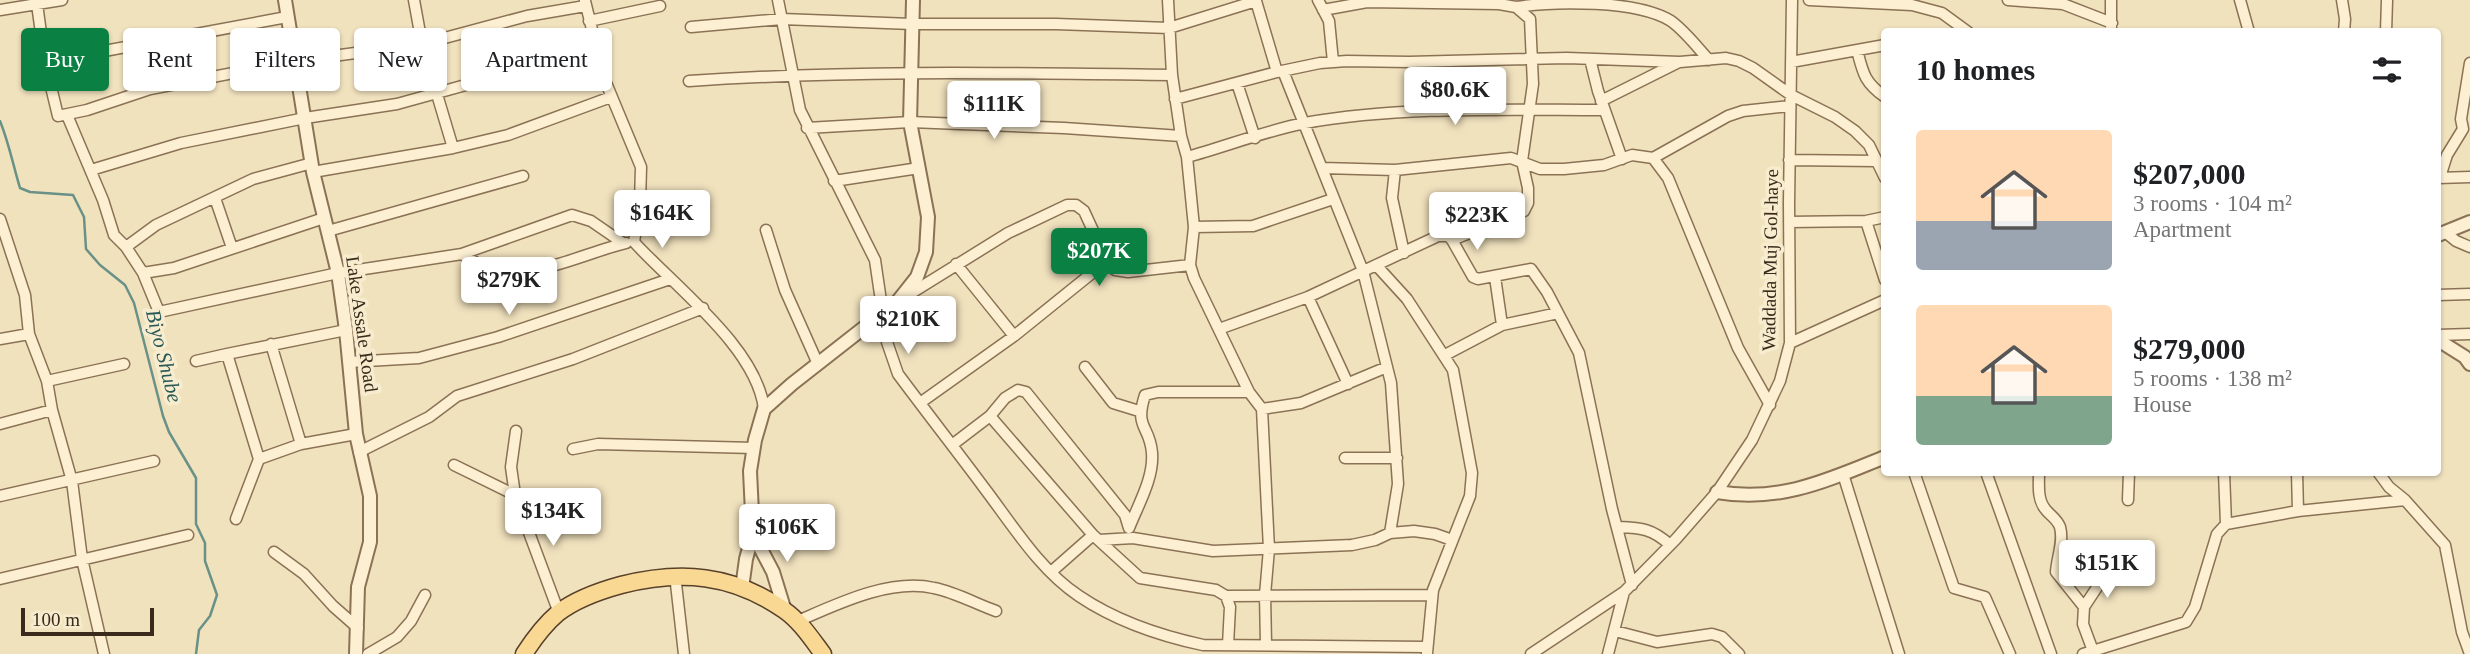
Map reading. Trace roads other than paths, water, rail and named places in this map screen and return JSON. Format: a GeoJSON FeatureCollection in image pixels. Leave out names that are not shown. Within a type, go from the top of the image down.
{"type":"FeatureCollection","features":[{"type":"Feature","properties":{"kind":"main road"},"geometry":{"type":"LineString","coordinates":[[524,654],[559,613],[595,592],[650,578],[676,575],[726,581],[764,597],[791,616],[822,654]]}},
{"type":"Feature","properties":{"kind":"street"},"geometry":{"type":"LineString","coordinates":[[0,10],[62,0]]}},
{"type":"Feature","properties":{"kind":"street","name":"Lake Assale Road"},"geometry":{"type":"LineString","coordinates":[[285,0],[290,28]]}},
{"type":"Feature","properties":{"kind":"street"},"geometry":{"type":"LineString","coordinates":[[414,0],[419,28]]}},
{"type":"Feature","properties":{"kind":"street"},"geometry":{"type":"LineString","coordinates":[[778,0],[800,110],[875,260],[887,342],[898,374],[1051,572],[1079,596],[1126,621],[1175,639],[1203,645],[1266,644],[1427,651],[1432,595],[1470,496],[1472,473],[1453,370],[1407,299],[1376,265]]}},
{"type":"Feature","properties":{"kind":"street"},"geometry":{"type":"LineString","coordinates":[[898,301],[917,277],[926,252],[928,217],[910,122],[913,0]]}},
{"type":"Feature","properties":{"kind":"street"},"geometry":{"type":"LineString","coordinates":[[1168,0],[1172,75],[1181,136],[1187,157],[1194,227],[1190,265],[1249,392],[1262,409],[1269,549],[1265,595],[1266,644]]}},
{"type":"Feature","properties":{"kind":"street"},"geometry":{"type":"LineString","coordinates":[[1318,0],[1329,22],[1333,62]]}},
{"type":"Feature","properties":{"kind":"street","name":"Waddada Muj Gol-haye"},"geometry":{"type":"LineString","coordinates":[[1531,654],[1623,592],[1670,545],[1717,492],[1752,440],[1784,371],[1790,343],[1792,0]]}},
{"type":"Feature","properties":{"kind":"street"},"geometry":{"type":"LineString","coordinates":[[1809,0],[1912,5],[1942,13],[1963,28]]}},
{"type":"Feature","properties":{"kind":"street"},"geometry":{"type":"LineString","coordinates":[[2008,0],[2063,4],[2112,27],[2110,0]]}},
{"type":"Feature","properties":{"kind":"street"},"geometry":{"type":"LineString","coordinates":[[2239,0],[2248,28]]}},
{"type":"Feature","properties":{"kind":"street"},"geometry":{"type":"LineString","coordinates":[[2342,0],[2344,28]]}},
{"type":"Feature","properties":{"kind":"street"},"geometry":{"type":"LineString","coordinates":[[2386,28],[2387,0]]}},
{"type":"Feature","properties":{"kind":"street"},"geometry":{"type":"LineString","coordinates":[[691,27],[782,19],[1168,28],[1256,1],[1280,72],[1304,123],[1363,271],[1391,383],[1398,484],[1390,533]]}},
{"type":"Feature","properties":{"kind":"street"},"geometry":{"type":"LineString","coordinates":[[1323,10],[1386,1],[1499,4],[1516,7],[1573,1],[1614,2],[1651,11],[1670,20],[1709,60]]}},
{"type":"Feature","properties":{"kind":"street"},"geometry":{"type":"LineString","coordinates":[[447,37],[585,3],[591,28]]}},
{"type":"Feature","properties":{"kind":"street"},"geometry":{"type":"LineString","coordinates":[[37,4],[40,28]]}},
{"type":"Feature","properties":{"kind":"street"},"geometry":{"type":"LineString","coordinates":[[589,21],[660,6]]}},
{"type":"Feature","properties":{"kind":"street"},"geometry":{"type":"LineString","coordinates":[[1452,240],[1524,211],[1528,203],[1528,188],[1522,161],[1525,125],[1533,84],[1530,19],[1516,7]]}},
{"type":"Feature","properties":{"kind":"street"},"geometry":{"type":"LineString","coordinates":[[109,50],[288,17]]}},
{"type":"Feature","properties":{"kind":"street"},"geometry":{"type":"LineString","coordinates":[[1791,62],[1881,46]]}},
{"type":"Feature","properties":{"kind":"street"},"geometry":{"type":"LineString","coordinates":[[1857,50],[1863,74],[1870,86],[1881,94]]}},
{"type":"Feature","properties":{"kind":"street"},"geometry":{"type":"LineString","coordinates":[[1175,99],[1280,72],[1333,62],[1531,58],[1680,62],[1726,58],[1739,61],[1791,100],[1835,117],[1855,131],[1869,145],[1881,170]]}},
{"type":"Feature","properties":{"kind":"street"},"geometry":{"type":"LineString","coordinates":[[1590,59],[1622,159]]}},
{"type":"Feature","properties":{"kind":"street"},"geometry":{"type":"LineString","coordinates":[[1187,157],[1304,123],[1379,115],[1603,105],[1680,62]]}},
{"type":"Feature","properties":{"kind":"street"},"geometry":{"type":"LineString","coordinates":[[2441,172],[2447,155],[2466,131],[2461,119],[2470,63]]}},
{"type":"Feature","properties":{"kind":"street"},"geometry":{"type":"LineString","coordinates":[[689,81],[793,74],[911,72],[1172,75]]}},
{"type":"Feature","properties":{"kind":"street"},"geometry":{"type":"LineString","coordinates":[[52,91],[58,116],[150,89],[230,74]]}},
{"type":"Feature","properties":{"kind":"street"},"geometry":{"type":"LineString","coordinates":[[1237,83],[1255,138]]}},
{"type":"Feature","properties":{"kind":"street"},"geometry":{"type":"LineString","coordinates":[[90,170],[181,143],[305,118],[397,104],[461,88]]}},
{"type":"Feature","properties":{"kind":"street","name":"Lake Assale Road"},"geometry":{"type":"LineString","coordinates":[[301,91],[313,168],[338,273],[356,434],[370,496],[370,542],[358,587],[356,654]]}},
{"type":"Feature","properties":{"kind":"street"},"geometry":{"type":"LineString","coordinates":[[436,91],[453,148]]}},
{"type":"Feature","properties":{"kind":"street"},"geometry":{"type":"LineString","coordinates":[[609,91],[641,167],[640,203],[628,243]]}},
{"type":"Feature","properties":{"kind":"street"},"geometry":{"type":"LineString","coordinates":[[126,247],[156,225],[253,179],[453,148],[508,135],[611,97]]}},
{"type":"Feature","properties":{"kind":"street"},"geometry":{"type":"LineString","coordinates":[[1322,168],[1395,170],[1511,158],[1540,169],[1564,169],[1604,165],[1632,155],[1653,158],[1728,116],[1791,100]]}},
{"type":"Feature","properties":{"kind":"street"},"geometry":{"type":"LineString","coordinates":[[66,115],[114,235],[126,247],[143,273],[159,312],[338,273],[462,254],[572,215],[591,221],[628,243],[703,308],[745,361],[763,400],[764,409],[750,471],[753,534],[742,588]]}},
{"type":"Feature","properties":{"kind":"street"},"geometry":{"type":"LineString","coordinates":[[807,128],[910,122],[1181,136]]}},
{"type":"Feature","properties":{"kind":"street"},"geometry":{"type":"LineString","coordinates":[[1653,158],[1668,177],[1738,348],[1770,405]]}},
{"type":"Feature","properties":{"kind":"street"},"geometry":{"type":"LineString","coordinates":[[1789,160],[1876,161]]}},
{"type":"Feature","properties":{"kind":"street"},"geometry":{"type":"LineString","coordinates":[[834,181],[919,169]]}},
{"type":"Feature","properties":{"kind":"street"},"geometry":{"type":"LineString","coordinates":[[1395,170],[1392,198],[1404,253]]}},
{"type":"Feature","properties":{"kind":"street"},"geometry":{"type":"LineString","coordinates":[[328,231],[523,176]]}},
{"type":"Feature","properties":{"kind":"street"},"geometry":{"type":"LineString","coordinates":[[2441,178],[2470,177]]}},
{"type":"Feature","properties":{"kind":"street"},"geometry":{"type":"LineString","coordinates":[[215,198],[233,248]]}},
{"type":"Feature","properties":{"kind":"street"},"geometry":{"type":"LineString","coordinates":[[1194,227],[1253,226],[1333,199]]}},
{"type":"Feature","properties":{"kind":"street"},"geometry":{"type":"LineString","coordinates":[[764,409],[898,301],[1008,233],[1067,205],[1076,205],[1084,211],[1107,261],[1115,270],[1128,272],[1190,265]]}},
{"type":"Feature","properties":{"kind":"street"},"geometry":{"type":"LineString","coordinates":[[143,273],[174,268],[324,218]]}},
{"type":"Feature","properties":{"kind":"street"},"geometry":{"type":"LineString","coordinates":[[0,219],[25,295],[29,334],[47,381],[52,410],[72,481],[82,559],[104,654]]}},
{"type":"Feature","properties":{"kind":"street"},"geometry":{"type":"LineString","coordinates":[[1789,222],[1881,219]]}},
{"type":"Feature","properties":{"kind":"street"},"geometry":{"type":"LineString","coordinates":[[1866,221],[1881,269]]}},
{"type":"Feature","properties":{"kind":"street"},"geometry":{"type":"LineString","coordinates":[[2441,233],[2470,222]]}},
{"type":"Feature","properties":{"kind":"street"},"geometry":{"type":"LineString","coordinates":[[766,230],[785,290],[818,364]]}},
{"type":"Feature","properties":{"kind":"street"},"geometry":{"type":"LineString","coordinates":[[2441,233],[2470,247]]}},
{"type":"Feature","properties":{"kind":"street"},"geometry":{"type":"LineString","coordinates":[[1219,329],[1308,297],[1438,236],[1448,236],[1452,240],[1473,277],[1485,279],[1531,269],[1541,282],[1579,353],[1632,584]]}},
{"type":"Feature","properties":{"kind":"street"},"geometry":{"type":"LineString","coordinates":[[462,254],[472,262],[492,270],[514,272],[537,270],[628,243]]}},
{"type":"Feature","properties":{"kind":"street"},"geometry":{"type":"LineString","coordinates":[[0,259],[12,256]]}},
{"type":"Feature","properties":{"kind":"street"},"geometry":{"type":"LineString","coordinates":[[920,403],[1014,336],[1107,261]]}},
{"type":"Feature","properties":{"kind":"street"},"geometry":{"type":"LineString","coordinates":[[956,264],[1014,336]]}},
{"type":"Feature","properties":{"kind":"street"},"geometry":{"type":"LineString","coordinates":[[1495,277],[1502,326]]}},
{"type":"Feature","properties":{"kind":"street"},"geometry":{"type":"LineString","coordinates":[[349,362],[419,358],[498,337],[670,279]]}},
{"type":"Feature","properties":{"kind":"street"},"geometry":{"type":"LineString","coordinates":[[2441,295],[2470,294]]}},
{"type":"Feature","properties":{"kind":"street"},"geometry":{"type":"LineString","coordinates":[[1308,297],[1348,384]]}},
{"type":"Feature","properties":{"kind":"street"},"geometry":{"type":"LineString","coordinates":[[1790,343],[1881,302]]}},
{"type":"Feature","properties":{"kind":"street"},"geometry":{"type":"LineString","coordinates":[[359,452],[429,417],[457,396],[573,359],[703,308]]}},
{"type":"Feature","properties":{"kind":"street"},"geometry":{"type":"LineString","coordinates":[[1445,355],[1502,326],[1558,313]]}},
{"type":"Feature","properties":{"kind":"street"},"geometry":{"type":"LineString","coordinates":[[196,361],[346,330]]}},
{"type":"Feature","properties":{"kind":"street"},"geometry":{"type":"LineString","coordinates":[[0,339],[29,334]]}},
{"type":"Feature","properties":{"kind":"street"},"geometry":{"type":"LineString","coordinates":[[2441,338],[2470,334]]}},
{"type":"Feature","properties":{"kind":"street"},"geometry":{"type":"LineString","coordinates":[[2441,340],[2465,357],[2470,364]]}},
{"type":"Feature","properties":{"kind":"street"},"geometry":{"type":"LineString","coordinates":[[271,344],[301,444]]}},
{"type":"Feature","properties":{"kind":"street"},"geometry":{"type":"LineString","coordinates":[[227,354],[259,459],[236,519]]}},
{"type":"Feature","properties":{"kind":"street"},"geometry":{"type":"LineString","coordinates":[[47,381],[124,364]]}},
{"type":"Feature","properties":{"kind":"street"},"geometry":{"type":"LineString","coordinates":[[1085,367],[1113,403],[1139,411]]}},
{"type":"Feature","properties":{"kind":"street"},"geometry":{"type":"LineString","coordinates":[[1262,409],[1301,403],[1387,368]]}},
{"type":"Feature","properties":{"kind":"street"},"geometry":{"type":"LineString","coordinates":[[952,445],[990,416],[1005,398],[1018,390],[1026,392],[1125,515],[1133,538]]}},
{"type":"Feature","properties":{"kind":"street"},"geometry":{"type":"LineString","coordinates":[[1129,528],[1150,475],[1152,453],[1139,411],[1144,395],[1158,392],[1249,392]]}},
{"type":"Feature","properties":{"kind":"street"},"geometry":{"type":"LineString","coordinates":[[0,424],[52,410]]}},
{"type":"Feature","properties":{"kind":"street"},"geometry":{"type":"LineString","coordinates":[[990,416],[1096,538],[1140,578],[1216,590],[1226,596],[1432,595]]}},
{"type":"Feature","properties":{"kind":"street"},"geometry":{"type":"LineString","coordinates":[[516,430],[511,467],[515,495],[559,613]]}},
{"type":"Feature","properties":{"kind":"street"},"geometry":{"type":"LineString","coordinates":[[259,459],[301,444],[356,434]]}},
{"type":"Feature","properties":{"kind":"street"},"geometry":{"type":"LineString","coordinates":[[573,449],[598,444],[754,448]]}},
{"type":"Feature","properties":{"kind":"street"},"geometry":{"type":"LineString","coordinates":[[1345,458],[1397,458]]}},
{"type":"Feature","properties":{"kind":"street"},"geometry":{"type":"LineString","coordinates":[[1717,492],[1738,496],[1764,496],[1796,491],[1881,459]]}},
{"type":"Feature","properties":{"kind":"street"},"geometry":{"type":"LineString","coordinates":[[0,496],[154,461]]}},
{"type":"Feature","properties":{"kind":"street"},"geometry":{"type":"LineString","coordinates":[[454,465],[515,495]]}},
{"type":"Feature","properties":{"kind":"street"},"geometry":{"type":"LineString","coordinates":[[1843,474],[1899,654]]}},
{"type":"Feature","properties":{"kind":"street"},"geometry":{"type":"LineString","coordinates":[[1914,476],[1954,588],[1985,597],[2010,654]]}},
{"type":"Feature","properties":{"kind":"street"},"geometry":{"type":"LineString","coordinates":[[1987,476],[2050,654]]}},
{"type":"Feature","properties":{"kind":"street"},"geometry":{"type":"LineString","coordinates":[[2039,476],[2040,498],[2045,510],[2055,517],[2060,527],[2060,554],[2056,572],[2084,607]]}},
{"type":"Feature","properties":{"kind":"street"},"geometry":{"type":"LineString","coordinates":[[2128,500],[2129,476]]}},
{"type":"Feature","properties":{"kind":"street"},"geometry":{"type":"LineString","coordinates":[[2224,476],[2226,524]]}},
{"type":"Feature","properties":{"kind":"street"},"geometry":{"type":"LineString","coordinates":[[2297,476],[2298,511]]}},
{"type":"Feature","properties":{"kind":"street"},"geometry":{"type":"LineString","coordinates":[[2381,476],[2445,545],[2462,632],[2470,653]]}},
{"type":"Feature","properties":{"kind":"street"},"geometry":{"type":"LineString","coordinates":[[2121,551],[2084,607],[2083,624],[2096,652],[2176,626],[2191,617],[2217,534],[2226,524],[2298,511],[2405,500]]}},
{"type":"Feature","properties":{"kind":"street"},"geometry":{"type":"LineString","coordinates":[[1617,527],[1650,530],[1658,533],[1670,545]]}},
{"type":"Feature","properties":{"kind":"street"},"geometry":{"type":"LineString","coordinates":[[1051,572],[1096,538],[1133,538],[1213,551],[1352,545],[1375,540],[1390,533],[1414,531],[1452,540]]}},
{"type":"Feature","properties":{"kind":"street"},"geometry":{"type":"LineString","coordinates":[[753,534],[773,572],[791,616],[854,596],[907,587],[934,588],[996,611]]}},
{"type":"Feature","properties":{"kind":"street"},"geometry":{"type":"LineString","coordinates":[[0,579],[188,535]]}},
{"type":"Feature","properties":{"kind":"street"},"geometry":{"type":"LineString","coordinates":[[274,552],[304,574],[333,606],[358,628]]}},
{"type":"Feature","properties":{"kind":"street"},"geometry":{"type":"LineString","coordinates":[[676,575],[684,654]]}},
{"type":"Feature","properties":{"kind":"street"},"geometry":{"type":"LineString","coordinates":[[1608,654],[1623,592]]}},
{"type":"Feature","properties":{"kind":"street"},"geometry":{"type":"LineString","coordinates":[[368,654],[397,637],[411,621],[425,595]]}},
{"type":"Feature","properties":{"kind":"street"},"geometry":{"type":"LineString","coordinates":[[1226,596],[1230,607],[1228,645]]}},
{"type":"Feature","properties":{"kind":"street"},"geometry":{"type":"LineString","coordinates":[[1615,631],[1657,642],[1712,634],[1722,637],[1739,654]]}},
{"type":"Feature","properties":{"kind":"waterway","name":"Biyo Shube"},"geometry":{"type":"LineString","coordinates":[[0,121],[20,188],[30,192],[73,195],[84,217],[86,249],[100,265],[125,285],[134,303],[163,416],[169,432],[196,478],[196,524],[205,543],[205,561],[217,595],[210,616],[199,630],[196,654]]}}]}
